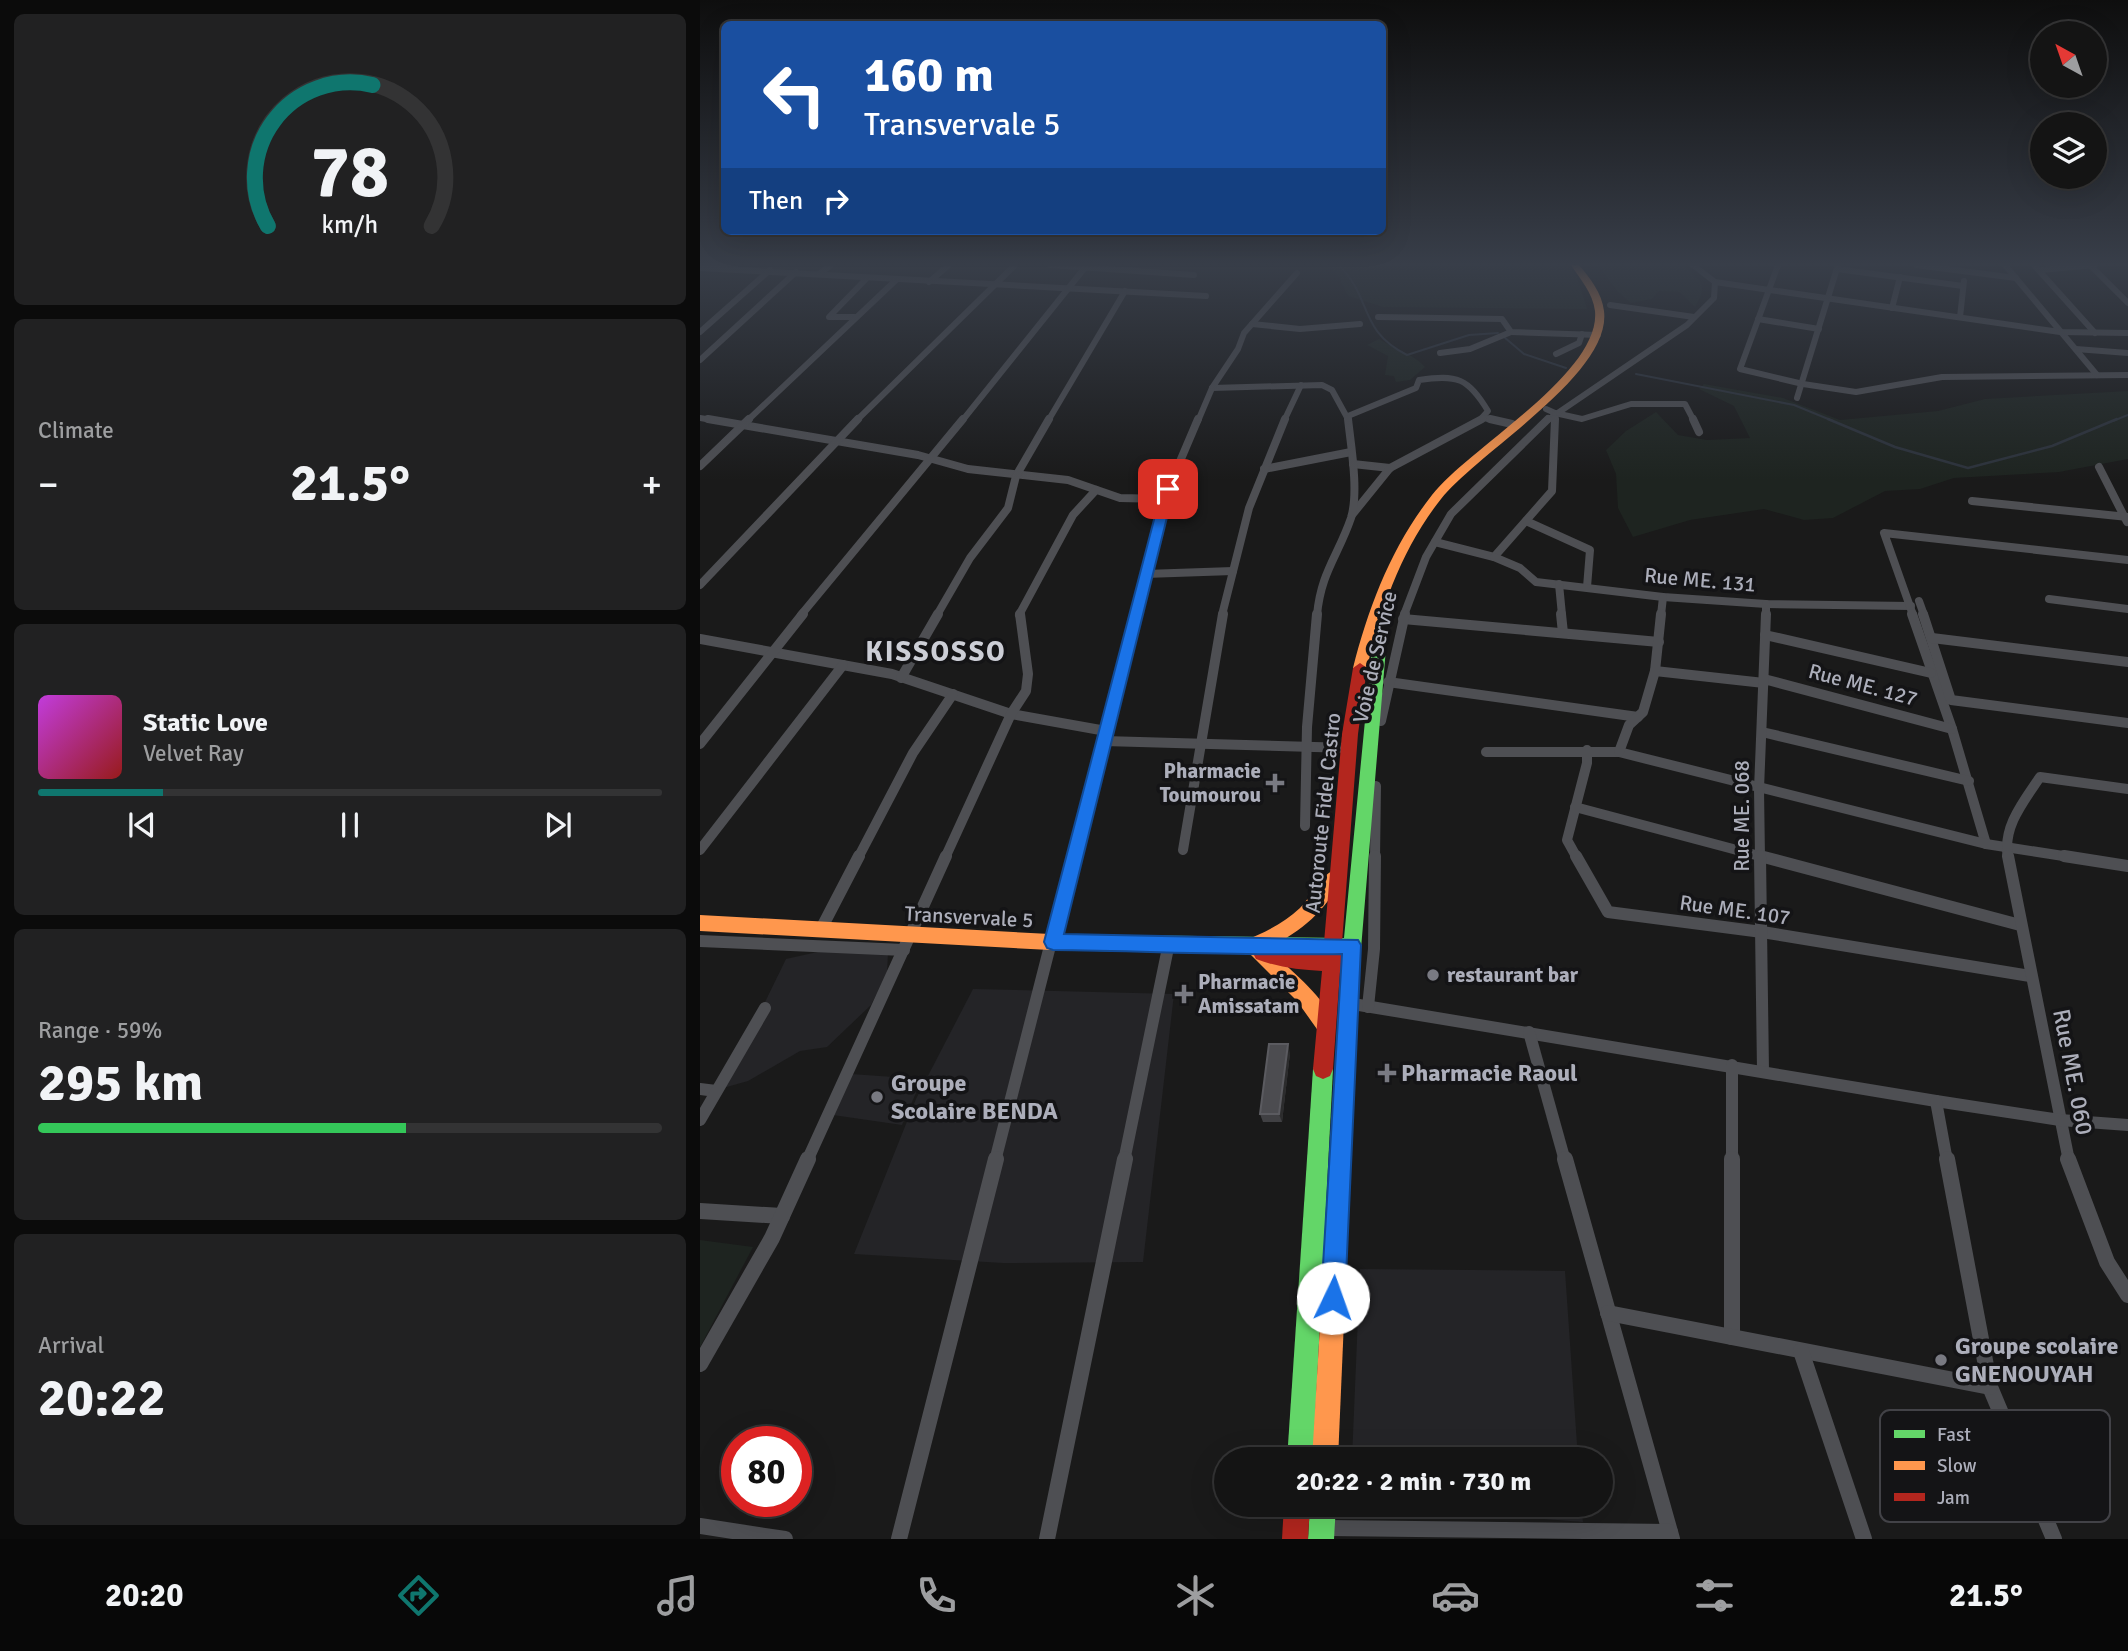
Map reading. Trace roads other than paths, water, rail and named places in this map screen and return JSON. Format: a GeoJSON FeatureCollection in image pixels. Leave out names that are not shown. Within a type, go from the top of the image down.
{"type":"FeatureCollection","features":[{"type":"Feature","properties":{"kind":"main road","name":"Autoroute Fidel Castro"},"geometry":{"type":"LineString","coordinates":[[1301,1447],[1329,964],[1350,748],[1363,653],[1375,613],[1408,540],[1449,482],[1481,449],[1567,381],[1584,363],[1590,337]]}},
{"type":"Feature","properties":{"kind":"main road","name":"Autoroute Fidel Castro"},"geometry":{"type":"LineString","coordinates":[[1326,1447],[1347,1003],[1375,670],[1388,617],[1409,564],[1435,520],[1486,459],[1550,411],[1580,382],[1599,357],[1606,337]]}},
{"type":"Feature","properties":{"kind":"main road"},"geometry":{"type":"LineString","coordinates":[[1326,1025],[1315,1006],[1293,981],[1248,949],[1285,932],[1312,912],[1325,894],[1339,863]]}},
{"type":"Feature","properties":{"kind":"main road","name":"Transvervale 5"},"geometry":{"type":"LineString","coordinates":[[700,923],[820,931],[907,942],[1169,943],[1248,949],[1329,964],[1350,964]]}},
{"type":"Feature","properties":{"kind":"main road","name":"Transvervale 5"},"geometry":{"type":"LineString","coordinates":[[1248,949],[1352,945]]}},
{"type":"Feature","properties":{"kind":"main road"},"geometry":{"type":"LineString","coordinates":[[1295,1539],[1296,1517]]}},
{"type":"Feature","properties":{"kind":"street"},"geometry":{"type":"LineString","coordinates":[[700,360],[725,337]]}},
{"type":"Feature","properties":{"kind":"street"},"geometry":{"type":"LineString","coordinates":[[700,466],[835,337]]}},
{"type":"Feature","properties":{"kind":"street"},"geometry":{"type":"LineString","coordinates":[[700,585],[835,442],[940,337]]}},
{"type":"Feature","properties":{"kind":"street"},"geometry":{"type":"LineString","coordinates":[[700,744],[771,652],[933,460],[1032,337]]}},
{"type":"Feature","properties":{"kind":"street"},"geometry":{"type":"LineString","coordinates":[[901,678],[970,558],[1008,508],[1016,485],[1016,476],[1098,337]]}},
{"type":"Feature","properties":{"kind":"street"},"geometry":{"type":"LineString","coordinates":[[899,1539],[1164,499],[1212,388],[1244,337]]}},
{"type":"Feature","properties":{"kind":"street"},"geometry":{"type":"LineString","coordinates":[[1440,353],[1470,349],[1499,337]]}},
{"type":"Feature","properties":{"kind":"street"},"geometry":{"type":"LineString","coordinates":[[1556,354],[1587,337]]}},
{"type":"Feature","properties":{"kind":"street","name":"Voie de Service"},"geometry":{"type":"LineString","coordinates":[[1368,1007],[1374,949],[1376,785],[1381,721],[1403,619],[1434,542],[1451,514],[1550,411],[1664,337]]}},
{"type":"Feature","properties":{"kind":"street"},"geometry":{"type":"LineString","coordinates":[[1752,337],[1740,369],[1803,384],[1856,392],[1942,377],[2128,375]]}},
{"type":"Feature","properties":{"kind":"street"},"geometry":{"type":"LineString","coordinates":[[1797,398],[1817,337]]}},
{"type":"Feature","properties":{"kind":"street"},"geometry":{"type":"LineString","coordinates":[[2065,337],[2097,375]]}},
{"type":"Feature","properties":{"kind":"street"},"geometry":{"type":"LineString","coordinates":[[2076,349],[2128,353]]}},
{"type":"Feature","properties":{"kind":"street"},"geometry":{"type":"LineString","coordinates":[[1306,826],[1307,748],[1320,586],[1352,514],[1390,468],[1484,418],[1488,411],[1474,386],[1460,378],[1436,377],[1419,380],[1416,388],[1348,416]]}},
{"type":"Feature","properties":{"kind":"street"},"geometry":{"type":"LineString","coordinates":[[1183,850],[1198,746],[1248,508],[1280,425],[1301,385]]}},
{"type":"Feature","properties":{"kind":"street"},"geometry":{"type":"LineString","coordinates":[[1212,388],[1322,385],[1332,390],[1348,416],[1353,464],[1352,514]]}},
{"type":"Feature","properties":{"kind":"street"},"geometry":{"type":"LineString","coordinates":[[1494,557],[1552,491],[1550,411],[1565,419],[1585,420],[1621,406],[1685,404],[1699,432]]}},
{"type":"Feature","properties":{"kind":"street"},"geometry":{"type":"LineString","coordinates":[[700,418],[1016,476],[1068,480],[1120,498],[1164,499]]}},
{"type":"Feature","properties":{"kind":"street"},"geometry":{"type":"LineString","coordinates":[[1484,418],[1512,424]]}},
{"type":"Feature","properties":{"kind":"street"},"geometry":{"type":"LineString","coordinates":[[1264,469],[1351,452]]}},
{"type":"Feature","properties":{"kind":"street"},"geometry":{"type":"LineString","coordinates":[[1353,464],[1390,468]]}},
{"type":"Feature","properties":{"kind":"street"},"geometry":{"type":"LineString","coordinates":[[2099,467],[2127,520]]}},
{"type":"Feature","properties":{"kind":"street"},"geometry":{"type":"LineString","coordinates":[[700,1364],[782,1216],[1011,713],[1026,691],[1028,674],[1018,617],[1073,514],[1096,490]]}},
{"type":"Feature","properties":{"kind":"street"},"geometry":{"type":"LineString","coordinates":[[1972,501],[2127,520]]}},
{"type":"Feature","properties":{"kind":"street"},"geometry":{"type":"LineString","coordinates":[[1526,521],[1590,551],[1587,587]]}},
{"type":"Feature","properties":{"kind":"street"},"geometry":{"type":"LineString","coordinates":[[2128,560],[1884,533],[1932,638],[1951,700],[2128,723]]}},
{"type":"Feature","properties":{"kind":"street","name":"Rue ME. 131"},"geometry":{"type":"LineString","coordinates":[[1434,542],[1494,557],[1520,568],[1536,582],[1663,597],[1766,604],[1915,604]]}},
{"type":"Feature","properties":{"kind":"street"},"geometry":{"type":"LineString","coordinates":[[1145,574],[1233,571]]}},
{"type":"Feature","properties":{"kind":"street"},"geometry":{"type":"LineString","coordinates":[[1559,584],[1563,633]]}},
{"type":"Feature","properties":{"kind":"street"},"geometry":{"type":"LineString","coordinates":[[1619,751],[1629,725],[1643,712],[1655,671],[1663,597]]}},
{"type":"Feature","properties":{"kind":"street"},"geometry":{"type":"LineString","coordinates":[[2049,599],[2128,609]]}},
{"type":"Feature","properties":{"kind":"street","name":"Rue ME. 068"},"geometry":{"type":"LineString","coordinates":[[1763,1071],[1759,789],[1766,604]]}},
{"type":"Feature","properties":{"kind":"street"},"geometry":{"type":"LineString","coordinates":[[1915,604],[1931,673],[1969,781],[1986,844]]}},
{"type":"Feature","properties":{"kind":"street"},"geometry":{"type":"LineString","coordinates":[[1403,619],[1659,642]]}},
{"type":"Feature","properties":{"kind":"street"},"geometry":{"type":"LineString","coordinates":[[1765,635],[1931,673]]}},
{"type":"Feature","properties":{"kind":"street"},"geometry":{"type":"LineString","coordinates":[[1932,638],[2128,662]]}},
{"type":"Feature","properties":{"kind":"street"},"geometry":{"type":"LineString","coordinates":[[700,639],[901,678],[1011,713],[1105,736],[1198,746],[1350,748]]}},
{"type":"Feature","properties":{"kind":"street"},"geometry":{"type":"LineString","coordinates":[[700,850],[843,666]]}},
{"type":"Feature","properties":{"kind":"street","name":"Rue ME. 127"},"geometry":{"type":"LineString","coordinates":[[1655,671],[1764,681],[1952,729]]}},
{"type":"Feature","properties":{"kind":"street"},"geometry":{"type":"LineString","coordinates":[[1388,682],[1638,717]]}},
{"type":"Feature","properties":{"kind":"street"},"geometry":{"type":"LineString","coordinates":[[820,931],[913,753],[953,694]]}},
{"type":"Feature","properties":{"kind":"street"},"geometry":{"type":"LineString","coordinates":[[1762,732],[1969,781]]}},
{"type":"Feature","properties":{"kind":"street","name":"Rue ME. 107"},"geometry":{"type":"LineString","coordinates":[[1587,750],[1587,763],[1567,840],[1608,912],[1762,932],[2030,976]]}},
{"type":"Feature","properties":{"kind":"street"},"geometry":{"type":"LineString","coordinates":[[1486,752],[1619,751],[1759,789],[1986,844],[2128,866]]}},
{"type":"Feature","properties":{"kind":"street"},"geometry":{"type":"LineString","coordinates":[[2006,848],[2013,818],[2040,777],[2128,789]]}},
{"type":"Feature","properties":{"kind":"street"},"geometry":{"type":"LineString","coordinates":[[1575,807],[1761,854],[2020,925]]}},
{"type":"Feature","properties":{"kind":"street","name":"Rue ME. 060"},"geometry":{"type":"LineString","coordinates":[[2006,848],[2067,1157],[2107,1262],[2128,1295]]}},
{"type":"Feature","properties":{"kind":"street"},"geometry":{"type":"LineString","coordinates":[[700,941],[907,942]]}},
{"type":"Feature","properties":{"kind":"street"},"geometry":{"type":"LineString","coordinates":[[1047,1539],[1169,943]]}},
{"type":"Feature","properties":{"kind":"street"},"geometry":{"type":"LineString","coordinates":[[1347,1003],[1936,1101],[2060,1119],[2128,1125]]}},
{"type":"Feature","properties":{"kind":"street"},"geometry":{"type":"LineString","coordinates":[[700,1120],[765,1008]]}},
{"type":"Feature","properties":{"kind":"street"},"geometry":{"type":"LineString","coordinates":[[1321,1533],[1671,1535],[1529,1032]]}},
{"type":"Feature","properties":{"kind":"street"},"geometry":{"type":"LineString","coordinates":[[1732,1065],[1732,1337]]}},
{"type":"Feature","properties":{"kind":"street"},"geometry":{"type":"LineString","coordinates":[[700,1089],[716,1091]]}},
{"type":"Feature","properties":{"kind":"street"},"geometry":{"type":"LineString","coordinates":[[1936,1101],[1990,1387],[2000,1410]]}},
{"type":"Feature","properties":{"kind":"street"},"geometry":{"type":"LineString","coordinates":[[700,1211],[782,1216]]}},
{"type":"Feature","properties":{"kind":"street"},"geometry":{"type":"LineString","coordinates":[[1608,1313],[1990,1387]]}},
{"type":"Feature","properties":{"kind":"street"},"geometry":{"type":"LineString","coordinates":[[1801,1351],[1864,1539]]}},
{"type":"Feature","properties":{"kind":"street"},"geometry":{"type":"LineString","coordinates":[[2047,1522],[2054,1539]]}},
{"type":"Feature","properties":{"kind":"street"},"geometry":{"type":"LineString","coordinates":[[700,1526],[724,1534],[785,1539]]}},
{"type":"Feature","properties":{"kind":"waterway"},"geometry":{"type":"LineString","coordinates":[[1382,337],[1407,355],[1463,337]]}},
{"type":"Feature","properties":{"kind":"waterway"},"geometry":{"type":"LineString","coordinates":[[1504,337],[1524,354],[1566,368]]}},
{"type":"Feature","properties":{"kind":"waterway"},"geometry":{"type":"LineString","coordinates":[[1636,374],[1794,405],[1833,421]]}},
{"type":"Feature","properties":{"kind":"waterway"},"geometry":{"type":"LineString","coordinates":[[2113,421],[2128,415]]}},
{"type":"Feature","properties":{"kind":"waterway"},"geometry":{"type":"LineString","coordinates":[[1828,419],[1895,447],[1968,468],[2052,446],[2117,419]]}},
{"type":"Feature","properties":{"kind":"place","name":"Pharmacie Toumourou"},"geometry":{"type":"Point","coordinates":[1275,783]}},
{"type":"Feature","properties":{"kind":"place","name":"restaurant bar"},"geometry":{"type":"Point","coordinates":[1433,975]}},
{"type":"Feature","properties":{"kind":"place","name":"Pharmacie Amissatam"},"geometry":{"type":"Point","coordinates":[1184,994]}},
{"type":"Feature","properties":{"kind":"place","name":"Pharmacie Raoul"},"geometry":{"type":"Point","coordinates":[1387,1073]}},
{"type":"Feature","properties":{"kind":"place","name":"Groupe Scolaire BENDA"},"geometry":{"type":"Point","coordinates":[877,1097]}},
{"type":"Feature","properties":{"kind":"place","name":"Groupe scolaire GNENOUYAH"},"geometry":{"type":"Point","coordinates":[1941,1360]}},
{"type":"Feature","properties":{"kind":"district","name":"KISSOSSO"},"geometry":{"type":"Point","coordinates":[936,651]}}]}
